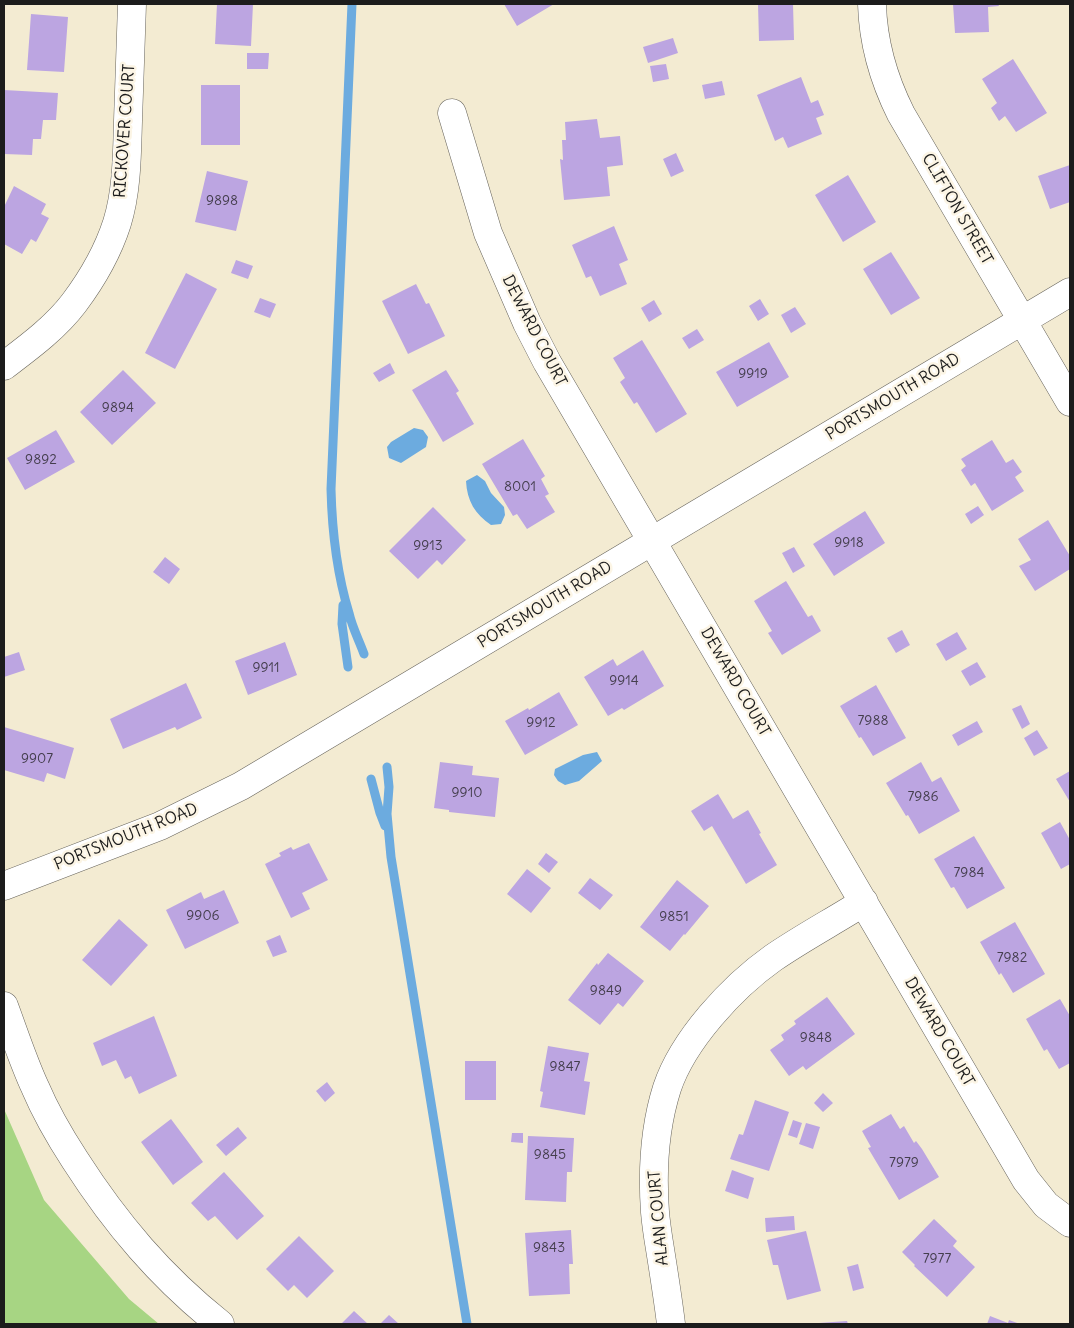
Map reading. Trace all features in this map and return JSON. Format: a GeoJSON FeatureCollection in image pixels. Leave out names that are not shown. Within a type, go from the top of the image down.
{"type":"FeatureCollection","features":[{"type":"Feature","properties":{"kind":"street","name":"RICKOVER COURT"},"geometry":{"type":"LineString","coordinates":[[4,366],[34,343],[60,319],[99,265],[109,245],[122,198],[127,148],[132,4]]}},
{"type":"Feature","properties":{"kind":"street","name":"CLIFTON STREET"},"geometry":{"type":"LineString","coordinates":[[872,4],[875,34],[891,94],[1070,402]]}},
{"type":"Feature","properties":{"kind":"street","name":"DEWARD COURT"},"geometry":{"type":"LineString","coordinates":[[452,113],[488,233],[526,323],[547,362],[1026,1180],[1046,1205],[1070,1223]]}},
{"type":"Feature","properties":{"kind":"street","name":"PORTSMOUTH ROAD"},"geometry":{"type":"LineString","coordinates":[[4,886],[160,826],[240,786],[1070,292]]}},
{"type":"Feature","properties":{"kind":"street","name":"ALAN COURT"},"geometry":{"type":"LineString","coordinates":[[671,1324],[655,1214],[654,1163],[657,1129],[667,1087],[697,1034],[719,1006],[748,978],[773,958],[864,902]]}},
{"type":"Feature","properties":{"kind":"street"},"geometry":{"type":"LineString","coordinates":[[4,1006],[35,1087],[60,1136],[97,1195],[140,1249],[188,1298],[220,1324]]}},
{"type":"Feature","properties":{"kind":"green space"},"geometry":{"type":"Polygon","coordinates":[[[4,1109],[44,1200],[129,1299],[159,1324],[4,1324],[4,1109]]]}},
{"type":"Feature","properties":{"kind":"water"},"geometry":{"type":"Polygon","coordinates":[[[414,428],[423,430],[428,437],[426,447],[401,463],[389,458],[387,447],[391,442],[414,428]]]}},
{"type":"Feature","properties":{"kind":"water"},"geometry":{"type":"Polygon","coordinates":[[[477,475],[485,481],[491,493],[504,507],[505,515],[501,524],[491,525],[476,512],[470,501],[466,481],[477,475]]]}},
{"type":"Feature","properties":{"kind":"water"},"geometry":{"type":"Polygon","coordinates":[[[597,752],[602,761],[579,781],[565,785],[558,781],[554,775],[555,769],[583,755],[597,752]]]}},
{"type":"Feature","properties":{"kind":"building"},"geometry":{"type":"Polygon","coordinates":[[[217,4],[253,4],[251,46],[215,44],[217,4]]]}},
{"type":"Feature","properties":{"kind":"building"},"geometry":{"type":"Polygon","coordinates":[[[504,4],[554,4],[517,26],[504,4]]]}},
{"type":"Feature","properties":{"kind":"building"},"geometry":{"type":"Polygon","coordinates":[[[758,4],[793,4],[794,40],[759,41],[758,4]]]}},
{"type":"Feature","properties":{"kind":"building"},"geometry":{"type":"Polygon","coordinates":[[[953,4],[998,4],[999,6],[988,7],[989,32],[955,33],[953,4]]]}},
{"type":"Feature","properties":{"kind":"building"},"geometry":{"type":"Polygon","coordinates":[[[31,14],[68,17],[64,72],[27,70],[31,14]]]}},
{"type":"Feature","properties":{"kind":"building"},"geometry":{"type":"Polygon","coordinates":[[[673,38],[678,53],[648,63],[643,47],[673,38]]]}},
{"type":"Feature","properties":{"kind":"building"},"geometry":{"type":"Polygon","coordinates":[[[247,53],[269,53],[268,69],[247,69],[247,53]]]}},
{"type":"Feature","properties":{"kind":"building"},"geometry":{"type":"Polygon","coordinates":[[[1013,59],[1047,113],[1016,132],[1005,116],[999,121],[991,108],[997,103],[982,79],[1013,59]]]}},
{"type":"Feature","properties":{"kind":"building"},"geometry":{"type":"Polygon","coordinates":[[[666,64],[669,79],[653,82],[650,66],[666,64]]]}},
{"type":"Feature","properties":{"kind":"building"},"geometry":{"type":"Polygon","coordinates":[[[801,77],[811,103],[818,100],[824,115],[816,118],[822,134],[788,148],[783,137],[775,141],[757,95],[801,77]]]}},
{"type":"Feature","properties":{"kind":"building"},"geometry":{"type":"Polygon","coordinates":[[[722,81],[725,95],[705,99],[702,85],[722,81]]]}},
{"type":"Feature","properties":{"kind":"building"},"geometry":{"type":"Polygon","coordinates":[[[201,85],[240,85],[240,145],[201,145],[201,85]]]}},
{"type":"Feature","properties":{"kind":"building"},"geometry":{"type":"Polygon","coordinates":[[[4,90],[58,93],[56,120],[43,120],[41,139],[33,139],[32,155],[4,154],[4,90]]]}},
{"type":"Feature","properties":{"kind":"building"},"geometry":{"type":"Polygon","coordinates":[[[597,119],[600,138],[620,136],[623,165],[607,167],[610,196],[564,200],[560,159],[563,160],[562,140],[566,140],[565,122],[597,119]]]}},
{"type":"Feature","properties":{"kind":"building"},"geometry":{"type":"Polygon","coordinates":[[[676,153],[684,171],[671,177],[663,159],[676,153]]]}},
{"type":"Feature","properties":{"kind":"building"},"geometry":{"type":"Polygon","coordinates":[[[1070,165],[1070,202],[1050,209],[1038,176],[1070,165]]]}},
{"type":"Feature","properties":{"kind":"building"},"geometry":{"type":"Polygon","coordinates":[[[207,171],[248,181],[236,231],[195,222],[207,171]]]}},
{"type":"Feature","properties":{"kind":"building"},"geometry":{"type":"Polygon","coordinates":[[[848,175],[876,222],[843,242],[815,195],[848,175]]]}},
{"type":"Feature","properties":{"kind":"building"},"geometry":{"type":"Polygon","coordinates":[[[14,186],[46,204],[41,214],[49,218],[36,242],[31,239],[22,254],[4,244],[4,207],[14,186]]]}},
{"type":"Feature","properties":{"kind":"building"},"geometry":{"type":"Polygon","coordinates":[[[614,226],[628,260],[619,264],[627,284],[600,296],[591,276],[586,278],[572,245],[614,226]]]}},
{"type":"Feature","properties":{"kind":"building"},"geometry":{"type":"Polygon","coordinates":[[[891,252],[920,298],[891,315],[863,269],[891,252]]]}},
{"type":"Feature","properties":{"kind":"building"},"geometry":{"type":"Polygon","coordinates":[[[236,260],[253,266],[248,279],[231,273],[236,260]]]}},
{"type":"Feature","properties":{"kind":"building"},"geometry":{"type":"Polygon","coordinates":[[[186,273],[217,289],[175,369],[145,353],[186,273]]]}},
{"type":"Feature","properties":{"kind":"building"},"geometry":{"type":"Polygon","coordinates":[[[416,284],[426,304],[429,303],[445,336],[408,354],[382,301],[416,284]]]}},
{"type":"Feature","properties":{"kind":"building"},"geometry":{"type":"Polygon","coordinates":[[[260,298],[276,304],[270,318],[254,312],[260,298]]]}},
{"type":"Feature","properties":{"kind":"building"},"geometry":{"type":"Polygon","coordinates":[[[760,299],[769,314],[758,321],[749,306],[760,299]]]}},
{"type":"Feature","properties":{"kind":"building"},"geometry":{"type":"Polygon","coordinates":[[[654,300],[662,314],[649,322],[641,308],[654,300]]]}},
{"type":"Feature","properties":{"kind":"building"},"geometry":{"type":"Polygon","coordinates":[[[795,307],[806,324],[791,333],[781,315],[795,307]]]}},
{"type":"Feature","properties":{"kind":"building"},"geometry":{"type":"Polygon","coordinates":[[[697,329],[704,340],[689,349],[682,338],[697,329]]]}},
{"type":"Feature","properties":{"kind":"building"},"geometry":{"type":"Polygon","coordinates":[[[642,340],[687,414],[656,433],[637,402],[634,404],[620,382],[625,378],[613,358],[642,340]]]}},
{"type":"Feature","properties":{"kind":"building"},"geometry":{"type":"Polygon","coordinates":[[[769,342],[789,377],[737,407],[716,372],[769,342]]]}},
{"type":"Feature","properties":{"kind":"building"},"geometry":{"type":"Polygon","coordinates":[[[390,363],[395,373],[379,382],[373,373],[390,363]]]}},
{"type":"Feature","properties":{"kind":"building"},"geometry":{"type":"Polygon","coordinates":[[[123,370],[156,403],[112,445],[80,412],[123,370]]]}},
{"type":"Feature","properties":{"kind":"building"},"geometry":{"type":"Polygon","coordinates":[[[446,370],[459,391],[456,393],[474,424],[443,442],[412,390],[446,370]]]}},
{"type":"Feature","properties":{"kind":"building"},"geometry":{"type":"Polygon","coordinates":[[[56,430],[75,462],[25,490],[7,458],[56,430]]]}},
{"type":"Feature","properties":{"kind":"building"},"geometry":{"type":"Polygon","coordinates":[[[523,439],[545,476],[541,479],[549,494],[545,496],[555,512],[527,529],[517,514],[513,516],[482,464],[523,439]]]}},
{"type":"Feature","properties":{"kind":"building"},"geometry":{"type":"Polygon","coordinates":[[[992,440],[1006,463],[1013,459],[1022,472],[1015,477],[1024,491],[992,511],[975,483],[971,486],[961,470],[966,466],[961,459],[992,440]]]}},
{"type":"Feature","properties":{"kind":"building"},"geometry":{"type":"Polygon","coordinates":[[[978,506],[984,515],[971,524],[965,514],[978,506]]]}},
{"type":"Feature","properties":{"kind":"building"},"geometry":{"type":"Polygon","coordinates":[[[433,507],[466,540],[442,565],[437,560],[418,579],[389,551],[433,507]]]}},
{"type":"Feature","properties":{"kind":"building"},"geometry":{"type":"Polygon","coordinates":[[[865,511],[885,543],[834,576],[813,544],[865,511]]]}},
{"type":"Feature","properties":{"kind":"building"},"geometry":{"type":"Polygon","coordinates":[[[1048,520],[1070,556],[1070,569],[1035,591],[1019,566],[1031,560],[1018,539],[1048,520]]]}},
{"type":"Feature","properties":{"kind":"building"},"geometry":{"type":"Polygon","coordinates":[[[794,547],[805,566],[793,573],[782,553],[794,547]]]}},
{"type":"Feature","properties":{"kind":"building"},"geometry":{"type":"Polygon","coordinates":[[[165,557],[180,569],[169,584],[153,572],[165,557]]]}},
{"type":"Feature","properties":{"kind":"building"},"geometry":{"type":"Polygon","coordinates":[[[786,581],[808,617],[812,615],[821,631],[782,655],[768,633],[772,631],[754,601],[786,581]]]}},
{"type":"Feature","properties":{"kind":"building"},"geometry":{"type":"Polygon","coordinates":[[[902,630],[910,645],[896,653],[887,638],[902,630]]]}},
{"type":"Feature","properties":{"kind":"building"},"geometry":{"type":"Polygon","coordinates":[[[957,632],[967,649],[946,661],[936,644],[957,632]]]}},
{"type":"Feature","properties":{"kind":"building"},"geometry":{"type":"Polygon","coordinates":[[[285,642],[297,675],[248,695],[235,661],[285,642]]]}},
{"type":"Feature","properties":{"kind":"building"},"geometry":{"type":"Polygon","coordinates":[[[643,650],[664,686],[624,710],[622,708],[608,716],[584,677],[613,659],[617,666],[643,650]]]}},
{"type":"Feature","properties":{"kind":"building"},"geometry":{"type":"Polygon","coordinates":[[[19,652],[25,670],[4,677],[4,657],[19,652]]]}},
{"type":"Feature","properties":{"kind":"building"},"geometry":{"type":"Polygon","coordinates":[[[977,662],[986,677],[970,686],[961,671],[977,662]]]}},
{"type":"Feature","properties":{"kind":"building"},"geometry":{"type":"Polygon","coordinates":[[[186,683],[202,718],[177,730],[175,727],[123,749],[110,719],[186,683]]]}},
{"type":"Feature","properties":{"kind":"building"},"geometry":{"type":"Polygon","coordinates":[[[876,685],[906,738],[873,756],[861,737],[859,738],[840,706],[876,685]]]}},
{"type":"Feature","properties":{"kind":"building"},"geometry":{"type":"Polygon","coordinates":[[[559,692],[578,725],[525,755],[505,721],[528,708],[529,710],[559,692]]]}},
{"type":"Feature","properties":{"kind":"building"},"geometry":{"type":"Polygon","coordinates":[[[1021,705],[1030,724],[1022,729],[1012,709],[1021,705]]]}},
{"type":"Feature","properties":{"kind":"building"},"geometry":{"type":"Polygon","coordinates":[[[977,721],[983,732],[958,746],[952,735],[977,721]]]}},
{"type":"Feature","properties":{"kind":"building"},"geometry":{"type":"Polygon","coordinates":[[[4,727],[74,748],[65,779],[47,773],[44,782],[4,770],[4,727]]]}},
{"type":"Feature","properties":{"kind":"building"},"geometry":{"type":"Polygon","coordinates":[[[1037,730],[1048,748],[1034,756],[1024,738],[1037,730]]]}},
{"type":"Feature","properties":{"kind":"building"},"geometry":{"type":"Polygon","coordinates":[[[440,762],[473,766],[472,775],[499,778],[495,817],[449,812],[449,810],[434,808],[440,762]]]}},
{"type":"Feature","properties":{"kind":"building"},"geometry":{"type":"Polygon","coordinates":[[[921,762],[932,782],[941,777],[960,811],[919,834],[886,783],[921,762]]]}},
{"type":"Feature","properties":{"kind":"building"},"geometry":{"type":"Polygon","coordinates":[[[1070,771],[1070,802],[1056,779],[1070,771]]]}},
{"type":"Feature","properties":{"kind":"building"},"geometry":{"type":"Polygon","coordinates":[[[718,794],[733,819],[748,810],[777,865],[746,884],[712,826],[704,831],[691,811],[718,794]]]}},
{"type":"Feature","properties":{"kind":"building"},"geometry":{"type":"Polygon","coordinates":[[[1060,822],[1070,840],[1070,864],[1061,869],[1041,833],[1060,822]]]}},
{"type":"Feature","properties":{"kind":"building"},"geometry":{"type":"Polygon","coordinates":[[[974,836],[1005,888],[967,909],[954,887],[951,888],[934,859],[974,836]]]}},
{"type":"Feature","properties":{"kind":"building"},"geometry":{"type":"Polygon","coordinates":[[[309,843],[328,880],[302,893],[310,909],[291,918],[265,864],[281,856],[279,853],[291,847],[293,850],[309,843]]]}},
{"type":"Feature","properties":{"kind":"building"},"geometry":{"type":"Polygon","coordinates":[[[546,853],[558,862],[549,873],[538,864],[546,853]]]}},
{"type":"Feature","properties":{"kind":"building"},"geometry":{"type":"Polygon","coordinates":[[[527,869],[551,888],[531,913],[507,894],[527,869]]]}},
{"type":"Feature","properties":{"kind":"building"},"geometry":{"type":"Polygon","coordinates":[[[590,878],[613,895],[600,910],[578,893],[590,878]]]}},
{"type":"Feature","properties":{"kind":"building"},"geometry":{"type":"Polygon","coordinates":[[[677,880],[709,906],[670,951],[640,927],[677,880]]]}},
{"type":"Feature","properties":{"kind":"building"},"geometry":{"type":"Polygon","coordinates":[[[224,890],[239,923],[185,949],[166,910],[201,892],[204,899],[224,890]]]}},
{"type":"Feature","properties":{"kind":"building"},"geometry":{"type":"Polygon","coordinates":[[[119,919],[148,945],[111,986],[82,960],[119,919]]]}},
{"type":"Feature","properties":{"kind":"building"},"geometry":{"type":"Polygon","coordinates":[[[1015,922],[1045,974],[1013,993],[1001,973],[999,975],[980,942],[1015,922]]]}},
{"type":"Feature","properties":{"kind":"building"},"geometry":{"type":"Polygon","coordinates":[[[280,935],[287,952],[273,957],[266,941],[280,935]]]}},
{"type":"Feature","properties":{"kind":"building"},"geometry":{"type":"Polygon","coordinates":[[[608,953],[644,981],[623,1007],[618,1003],[600,1025],[568,1000],[597,963],[598,965],[608,953]]]}},
{"type":"Feature","properties":{"kind":"building"},"geometry":{"type":"Polygon","coordinates":[[[827,997],[855,1034],[806,1070],[803,1066],[789,1076],[770,1050],[784,1040],[781,1035],[796,1024],[794,1021],[827,997]]]}},
{"type":"Feature","properties":{"kind":"building"},"geometry":{"type":"Polygon","coordinates":[[[1060,999],[1070,1016],[1070,1063],[1059,1069],[1047,1049],[1044,1051],[1026,1019],[1060,999]]]}},
{"type":"Feature","properties":{"kind":"building"},"geometry":{"type":"Polygon","coordinates":[[[154,1016],[177,1076],[139,1094],[131,1076],[125,1079],[116,1060],[102,1066],[93,1043],[154,1016]]]}},
{"type":"Feature","properties":{"kind":"building"},"geometry":{"type":"Polygon","coordinates":[[[548,1046],[589,1053],[584,1081],[590,1082],[585,1115],[540,1107],[543,1092],[540,1091],[548,1046]]]}},
{"type":"Feature","properties":{"kind":"building"},"geometry":{"type":"Polygon","coordinates":[[[465,1061],[496,1061],[496,1100],[465,1100],[465,1061]]]}},
{"type":"Feature","properties":{"kind":"building"},"geometry":{"type":"Polygon","coordinates":[[[327,1082],[335,1093],[325,1102],[316,1091],[327,1082]]]}},
{"type":"Feature","properties":{"kind":"building"},"geometry":{"type":"Polygon","coordinates":[[[823,1093],[833,1103],[823,1112],[814,1103],[823,1093]]]}},
{"type":"Feature","properties":{"kind":"building"},"geometry":{"type":"Polygon","coordinates":[[[755,1100],[789,1112],[769,1171],[730,1159],[739,1134],[743,1135],[755,1100]]]}},
{"type":"Feature","properties":{"kind":"building"},"geometry":{"type":"Polygon","coordinates":[[[891,1114],[900,1129],[904,1126],[914,1143],[916,1141],[939,1177],[899,1200],[868,1148],[871,1147],[862,1131],[891,1114]]]}},
{"type":"Feature","properties":{"kind":"building"},"geometry":{"type":"Polygon","coordinates":[[[171,1119],[203,1162],[173,1185],[141,1142],[171,1119]]]}},
{"type":"Feature","properties":{"kind":"building"},"geometry":{"type":"Polygon","coordinates":[[[793,1120],[802,1123],[797,1138],[788,1135],[793,1120]]]}},
{"type":"Feature","properties":{"kind":"building"},"geometry":{"type":"Polygon","coordinates":[[[806,1123],[820,1127],[813,1149],[799,1144],[806,1123]]]}},
{"type":"Feature","properties":{"kind":"building"},"geometry":{"type":"Polygon","coordinates":[[[238,1127],[247,1138],[226,1156],[216,1145],[238,1127]]]}},
{"type":"Feature","properties":{"kind":"building"},"geometry":{"type":"Polygon","coordinates":[[[512,1133],[523,1133],[523,1143],[511,1142],[512,1133]]]}},
{"type":"Feature","properties":{"kind":"building"},"geometry":{"type":"Polygon","coordinates":[[[528,1136],[574,1138],[572,1172],[567,1172],[566,1202],[525,1200],[528,1136]]]}},
{"type":"Feature","properties":{"kind":"building"},"geometry":{"type":"Polygon","coordinates":[[[732,1170],[754,1178],[748,1199],[725,1191],[732,1170]]]}},
{"type":"Feature","properties":{"kind":"building"},"geometry":{"type":"Polygon","coordinates":[[[224,1172],[264,1216],[237,1240],[215,1216],[208,1221],[191,1203],[224,1172]]]}},
{"type":"Feature","properties":{"kind":"building"},"geometry":{"type":"Polygon","coordinates":[[[794,1216],[795,1230],[766,1232],[765,1218],[794,1216]]]}},
{"type":"Feature","properties":{"kind":"building"},"geometry":{"type":"Polygon","coordinates":[[[934,1219],[957,1241],[953,1246],[975,1267],[947,1297],[902,1252],[934,1219]]]}},
{"type":"Feature","properties":{"kind":"building"},"geometry":{"type":"Polygon","coordinates":[[[571,1230],[573,1264],[569,1264],[570,1294],[529,1296],[525,1233],[571,1230]]]}},
{"type":"Feature","properties":{"kind":"building"},"geometry":{"type":"Polygon","coordinates":[[[806,1231],[821,1291],[787,1300],[778,1265],[773,1265],[767,1240],[806,1231]]]}},
{"type":"Feature","properties":{"kind":"building"},"geometry":{"type":"Polygon","coordinates":[[[299,1236],[334,1271],[307,1298],[294,1285],[288,1291],[266,1269],[299,1236]]]}},
{"type":"Feature","properties":{"kind":"building"},"geometry":{"type":"Polygon","coordinates":[[[858,1264],[864,1288],[853,1291],[847,1267],[858,1264]]]}},
{"type":"Feature","properties":{"kind":"building"},"geometry":{"type":"Polygon","coordinates":[[[354,1311],[368,1324],[341,1324],[354,1311]]]}},
{"type":"Feature","properties":{"kind":"building"},"geometry":{"type":"Polygon","coordinates":[[[389,1315],[399,1324],[380,1324],[389,1315]]]}},
{"type":"Feature","properties":{"kind":"building"},"geometry":{"type":"Polygon","coordinates":[[[990,1316],[1008,1323],[1009,1320],[1020,1324],[987,1324],[990,1316]]]}},
{"type":"Feature","properties":{"kind":"building"},"geometry":{"type":"Polygon","coordinates":[[[847,1321],[848,1324],[819,1324],[819,1323],[847,1321]]]}},
{"type":"Feature","properties":{"kind":"waterway"},"geometry":{"type":"LineString","coordinates":[[352,4],[331,489],[334,536],[341,583],[352,623],[364,654]]}},
{"type":"Feature","properties":{"kind":"waterway"},"geometry":{"type":"LineString","coordinates":[[343,605],[342,624],[348,667]]}},
{"type":"Feature","properties":{"kind":"waterway"},"geometry":{"type":"LineString","coordinates":[[387,767],[389,787],[387,814],[391,857],[467,1324]]}},
{"type":"Feature","properties":{"kind":"waterway"},"geometry":{"type":"LineString","coordinates":[[371,779],[385,826]]}}]}
